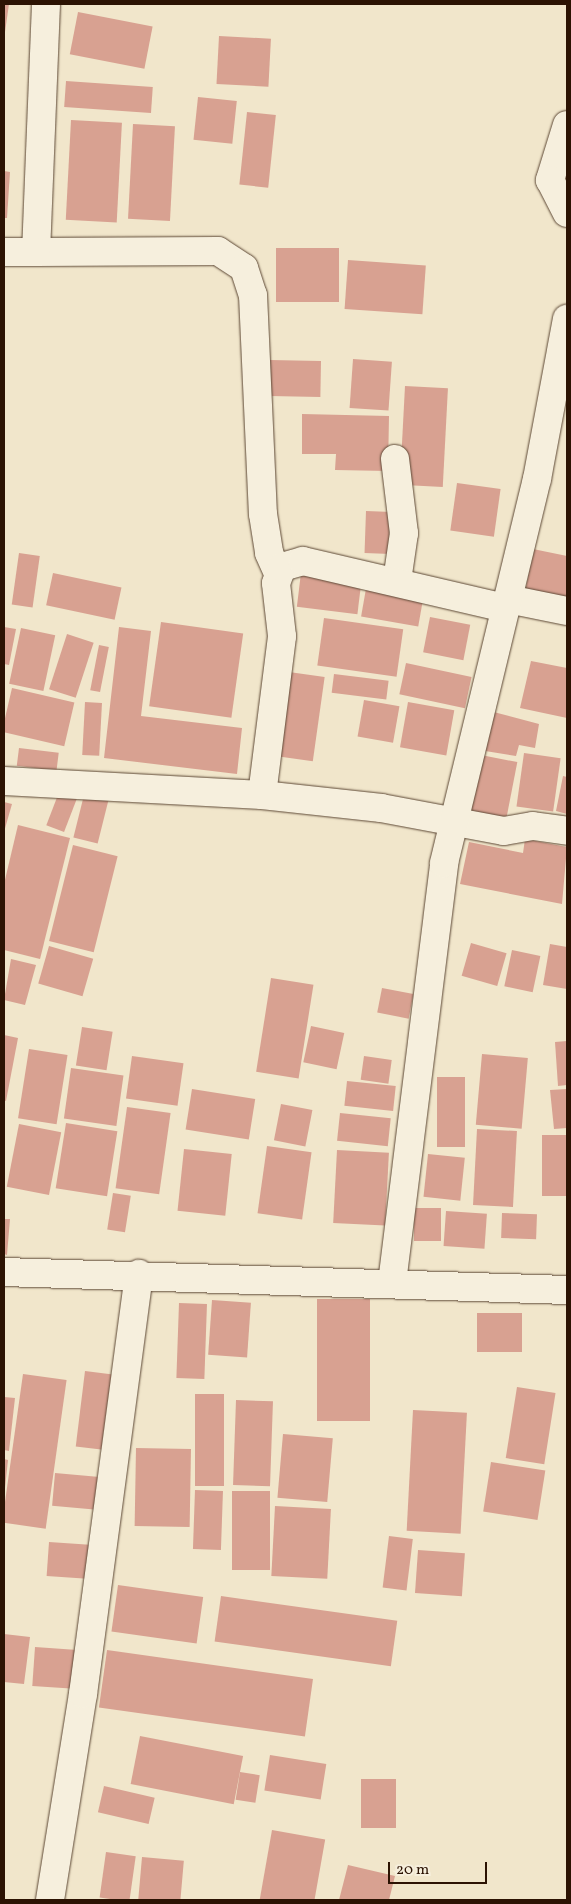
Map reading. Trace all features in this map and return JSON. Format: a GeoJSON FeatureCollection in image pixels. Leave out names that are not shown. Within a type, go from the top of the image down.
{"type":"FeatureCollection","features":[{"type":"Feature","properties":{"kind":"street"},"geometry":{"type":"LineString","coordinates":[[36,252],[46,4]]}},
{"type":"Feature","properties":{"kind":"street"},"geometry":{"type":"LineString","coordinates":[[567,124],[550,180],[567,213]]}},
{"type":"Feature","properties":{"kind":"street"},"geometry":{"type":"LineString","coordinates":[[4,252],[218,251],[244,268],[253,295],[263,514],[269,553],[278,573],[282,636],[262,795]]}},
{"type":"Feature","properties":{"kind":"street"},"geometry":{"type":"LineString","coordinates":[[392,1284],[452,821],[506,604],[567,319]]}},
{"type":"Feature","properties":{"kind":"street"},"geometry":{"type":"LineString","coordinates":[[394,459],[404,533],[397,581]]}},
{"type":"Feature","properties":{"kind":"street"},"geometry":{"type":"LineString","coordinates":[[278,573],[303,561],[506,604],[567,611]]}},
{"type":"Feature","properties":{"kind":"street"},"geometry":{"type":"LineString","coordinates":[[4,782],[262,795],[452,821],[504,831],[533,826],[567,831]]}},
{"type":"Feature","properties":{"kind":"street"},"geometry":{"type":"LineString","coordinates":[[4,1272],[139,1274],[567,1290]]}},
{"type":"Feature","properties":{"kind":"street"},"geometry":{"type":"LineString","coordinates":[[50,1900],[84,1694],[139,1274]]}},
{"type":"Feature","properties":{"kind":"building"},"geometry":{"type":"Polygon","coordinates":[[[4,4],[9,4],[5,32],[4,32],[4,4]]]}},
{"type":"Feature","properties":{"kind":"building"},"geometry":{"type":"Polygon","coordinates":[[[78,12],[153,27],[144,69],[70,54],[78,12]]]}},
{"type":"Feature","properties":{"kind":"building"},"geometry":{"type":"Polygon","coordinates":[[[219,36],[271,39],[268,87],[216,84],[219,36]]]}},
{"type":"Feature","properties":{"kind":"building"},"geometry":{"type":"Polygon","coordinates":[[[66,81],[153,87],[151,113],[64,107],[66,81]]]}},
{"type":"Feature","properties":{"kind":"building"},"geometry":{"type":"Polygon","coordinates":[[[198,97],[237,101],[232,144],[194,140],[198,97]]]}},
{"type":"Feature","properties":{"kind":"building"},"geometry":{"type":"Polygon","coordinates":[[[247,112],[276,115],[268,188],[239,185],[247,112]]]}},
{"type":"Feature","properties":{"kind":"building"},"geometry":{"type":"Polygon","coordinates":[[[71,120],[122,123],[117,223],[66,220],[71,120]]]}},
{"type":"Feature","properties":{"kind":"building"},"geometry":{"type":"Polygon","coordinates":[[[133,124],[175,126],[170,221],[128,219],[133,124]]]}},
{"type":"Feature","properties":{"kind":"building"},"geometry":{"type":"Polygon","coordinates":[[[4,171],[10,172],[7,218],[4,218],[4,171]]]}},
{"type":"Feature","properties":{"kind":"building"},"geometry":{"type":"Polygon","coordinates":[[[276,248],[339,248],[339,302],[276,302],[276,248]]]}},
{"type":"Feature","properties":{"kind":"building"},"geometry":{"type":"Polygon","coordinates":[[[348,260],[426,265],[422,314],[345,309],[348,260]]]}},
{"type":"Feature","properties":{"kind":"building"},"geometry":{"type":"Polygon","coordinates":[[[353,359],[392,362],[388,411],[350,408],[353,359]]]}},
{"type":"Feature","properties":{"kind":"building"},"geometry":{"type":"Polygon","coordinates":[[[270,360],[321,361],[320,397],[269,396],[270,360]]]}},
{"type":"Feature","properties":{"kind":"building"},"geometry":{"type":"Polygon","coordinates":[[[405,386],[448,388],[443,487],[400,485],[405,386]]]}},
{"type":"Feature","properties":{"kind":"building"},"geometry":{"type":"Polygon","coordinates":[[[302,414],[389,416],[388,471],[335,470],[336,454],[302,454],[302,414]]]}},
{"type":"Feature","properties":{"kind":"building"},"geometry":{"type":"Polygon","coordinates":[[[457,483],[501,489],[494,537],[450,531],[457,483]]]}},
{"type":"Feature","properties":{"kind":"building"},"geometry":{"type":"Polygon","coordinates":[[[366,511],[392,512],[391,554],[365,553],[366,511]]]}},
{"type":"Feature","properties":{"kind":"building"},"geometry":{"type":"Polygon","coordinates":[[[533,549],[567,556],[567,601],[525,593],[533,549]]]}},
{"type":"Feature","properties":{"kind":"building"},"geometry":{"type":"Polygon","coordinates":[[[19,553],[40,556],[33,607],[12,604],[19,553]]]}},
{"type":"Feature","properties":{"kind":"building"},"geometry":{"type":"Polygon","coordinates":[[[53,573],[121,588],[115,620],[46,605],[53,573]]]}},
{"type":"Feature","properties":{"kind":"building"},"geometry":{"type":"Polygon","coordinates":[[[301,573],[362,580],[357,614],[297,607],[301,573]]]}},
{"type":"Feature","properties":{"kind":"building"},"geometry":{"type":"Polygon","coordinates":[[[367,583],[424,593],[418,627],[361,616],[367,583]]]}},
{"type":"Feature","properties":{"kind":"building"},"geometry":{"type":"Polygon","coordinates":[[[430,617],[470,625],[463,660],[423,652],[430,617]]]}},
{"type":"Feature","properties":{"kind":"building"},"geometry":{"type":"Polygon","coordinates":[[[324,618],[403,629],[397,677],[317,666],[324,618]]]}},
{"type":"Feature","properties":{"kind":"building"},"geometry":{"type":"Polygon","coordinates":[[[161,622],[243,634],[231,718],[149,706],[161,622]]]}},
{"type":"Feature","properties":{"kind":"building"},"geometry":{"type":"Polygon","coordinates":[[[4,627],[16,629],[9,665],[4,664],[4,627]]]}},
{"type":"Feature","properties":{"kind":"building"},"geometry":{"type":"Polygon","coordinates":[[[119,627],[151,631],[141,716],[242,728],[237,774],[104,758],[119,627]]]}},
{"type":"Feature","properties":{"kind":"building"},"geometry":{"type":"Polygon","coordinates":[[[21,628],[55,635],[43,691],[9,684],[21,628]]]}},
{"type":"Feature","properties":{"kind":"building"},"geometry":{"type":"Polygon","coordinates":[[[67,634],[94,643],[76,698],[49,689],[67,634]]]}},
{"type":"Feature","properties":{"kind":"building"},"geometry":{"type":"Polygon","coordinates":[[[99,645],[109,647],[100,692],[90,690],[99,645]]]}},
{"type":"Feature","properties":{"kind":"building"},"geometry":{"type":"Polygon","coordinates":[[[531,661],[567,668],[567,718],[520,708],[531,661]]]}},
{"type":"Feature","properties":{"kind":"building"},"geometry":{"type":"Polygon","coordinates":[[[406,663],[472,677],[465,708],[399,694],[406,663]]]}},
{"type":"Feature","properties":{"kind":"building"},"geometry":{"type":"Polygon","coordinates":[[[289,672],[325,677],[313,761],[277,756],[289,672]]]}},
{"type":"Feature","properties":{"kind":"building"},"geometry":{"type":"Polygon","coordinates":[[[334,674],[389,681],[386,700],[332,693],[334,674]]]}},
{"type":"Feature","properties":{"kind":"building"},"geometry":{"type":"Polygon","coordinates":[[[12,688],[74,702],[64,746],[4,732],[4,723],[12,688]]]}},
{"type":"Feature","properties":{"kind":"building"},"geometry":{"type":"Polygon","coordinates":[[[364,700],[399,706],[393,743],[358,736],[364,700]]]}},
{"type":"Feature","properties":{"kind":"building"},"geometry":{"type":"Polygon","coordinates":[[[85,702],[102,703],[99,756],[82,755],[85,702]]]}},
{"type":"Feature","properties":{"kind":"building"},"geometry":{"type":"Polygon","coordinates":[[[408,702],[454,710],[446,755],[400,747],[408,702]]]}},
{"type":"Feature","properties":{"kind":"building"},"geometry":{"type":"Polygon","coordinates":[[[486,710],[539,724],[535,748],[519,745],[516,756],[479,750],[486,710]]]}},
{"type":"Feature","properties":{"kind":"building"},"geometry":{"type":"Polygon","coordinates":[[[19,748],[59,753],[57,771],[17,766],[19,748]]]}},
{"type":"Feature","properties":{"kind":"building"},"geometry":{"type":"Polygon","coordinates":[[[524,753],[561,758],[553,812],[516,806],[524,753]]]}},
{"type":"Feature","properties":{"kind":"building"},"geometry":{"type":"Polygon","coordinates":[[[481,755],[517,762],[506,820],[470,813],[481,755]]]}},
{"type":"Feature","properties":{"kind":"building"},"geometry":{"type":"Polygon","coordinates":[[[563,776],[567,777],[567,814],[556,811],[563,776]]]}},
{"type":"Feature","properties":{"kind":"building"},"geometry":{"type":"Polygon","coordinates":[[[61,787],[79,794],[64,832],[46,825],[61,787]]]}},
{"type":"Feature","properties":{"kind":"building"},"geometry":{"type":"Polygon","coordinates":[[[85,791],[109,797],[98,844],[73,838],[85,791]]]}},
{"type":"Feature","properties":{"kind":"building"},"geometry":{"type":"Polygon","coordinates":[[[4,802],[12,804],[4,832],[4,802]]]}},
{"type":"Feature","properties":{"kind":"building"},"geometry":{"type":"Polygon","coordinates":[[[18,825],[70,838],[40,959],[4,950],[4,884],[18,825]]]}},
{"type":"Feature","properties":{"kind":"building"},"geometry":{"type":"Polygon","coordinates":[[[525,839],[567,847],[562,904],[460,884],[469,842],[523,853],[525,839]]]}},
{"type":"Feature","properties":{"kind":"building"},"geometry":{"type":"Polygon","coordinates":[[[73,845],[118,856],[94,952],[49,941],[73,845]]]}},
{"type":"Feature","properties":{"kind":"building"},"geometry":{"type":"Polygon","coordinates":[[[471,943],[507,953],[497,986],[462,976],[471,943]]]}},
{"type":"Feature","properties":{"kind":"building"},"geometry":{"type":"Polygon","coordinates":[[[550,944],[567,947],[567,989],[543,985],[550,944]]]}},
{"type":"Feature","properties":{"kind":"building"},"geometry":{"type":"Polygon","coordinates":[[[49,946],[93,959],[82,996],[38,983],[49,946]]]}},
{"type":"Feature","properties":{"kind":"building"},"geometry":{"type":"Polygon","coordinates":[[[512,950],[540,956],[533,992],[504,986],[512,950]]]}},
{"type":"Feature","properties":{"kind":"building"},"geometry":{"type":"Polygon","coordinates":[[[11,959],[36,965],[25,1005],[4,1000],[11,959]]]}},
{"type":"Feature","properties":{"kind":"building"},"geometry":{"type":"Polygon","coordinates":[[[271,978],[313,985],[299,1079],[256,1072],[271,978]]]}},
{"type":"Feature","properties":{"kind":"building"},"geometry":{"type":"Polygon","coordinates":[[[382,988],[413,994],[409,1019],[377,1013],[382,988]]]}},
{"type":"Feature","properties":{"kind":"building"},"geometry":{"type":"Polygon","coordinates":[[[311,1026],[344,1033],[337,1069],[303,1062],[311,1026]]]}},
{"type":"Feature","properties":{"kind":"building"},"geometry":{"type":"Polygon","coordinates":[[[82,1027],[113,1032],[107,1070],[76,1066],[82,1027]]]}},
{"type":"Feature","properties":{"kind":"building"},"geometry":{"type":"Polygon","coordinates":[[[4,1035],[18,1038],[6,1101],[4,1100],[4,1035]]]}},
{"type":"Feature","properties":{"kind":"building"},"geometry":{"type":"Polygon","coordinates":[[[567,1041],[567,1085],[558,1086],[555,1042],[567,1041]]]}},
{"type":"Feature","properties":{"kind":"building"},"geometry":{"type":"Polygon","coordinates":[[[29,1049],[68,1055],[57,1124],[18,1118],[29,1049]]]}},
{"type":"Feature","properties":{"kind":"building"},"geometry":{"type":"Polygon","coordinates":[[[482,1054],[528,1058],[522,1129],[476,1125],[482,1054]]]}},
{"type":"Feature","properties":{"kind":"building"},"geometry":{"type":"Polygon","coordinates":[[[132,1056],[183,1063],[178,1106],[126,1099],[132,1056]]]}},
{"type":"Feature","properties":{"kind":"building"},"geometry":{"type":"Polygon","coordinates":[[[364,1056],[392,1060],[388,1084],[361,1080],[364,1056]]]}},
{"type":"Feature","properties":{"kind":"building"},"geometry":{"type":"Polygon","coordinates":[[[71,1068],[123,1075],[116,1126],[64,1119],[71,1068]]]}},
{"type":"Feature","properties":{"kind":"building"},"geometry":{"type":"Polygon","coordinates":[[[437,1077],[465,1077],[465,1147],[437,1147],[437,1077]]]}},
{"type":"Feature","properties":{"kind":"building"},"geometry":{"type":"Polygon","coordinates":[[[347,1081],[396,1086],[393,1111],[344,1106],[347,1081]]]}},
{"type":"Feature","properties":{"kind":"building"},"geometry":{"type":"Polygon","coordinates":[[[192,1089],[255,1099],[249,1140],[186,1129],[192,1089]]]}},
{"type":"Feature","properties":{"kind":"building"},"geometry":{"type":"Polygon","coordinates":[[[567,1089],[567,1128],[554,1129],[550,1090],[567,1089]]]}},
{"type":"Feature","properties":{"kind":"building"},"geometry":{"type":"Polygon","coordinates":[[[281,1104],[312,1110],[305,1146],[274,1140],[281,1104]]]}},
{"type":"Feature","properties":{"kind":"building"},"geometry":{"type":"Polygon","coordinates":[[[127,1107],[171,1113],[159,1194],[116,1188],[127,1107]]]}},
{"type":"Feature","properties":{"kind":"building"},"geometry":{"type":"Polygon","coordinates":[[[340,1113],[391,1118],[388,1146],[337,1141],[340,1113]]]}},
{"type":"Feature","properties":{"kind":"building"},"geometry":{"type":"Polygon","coordinates":[[[66,1123],[117,1131],[107,1196],[56,1188],[66,1123]]]}},
{"type":"Feature","properties":{"kind":"building"},"geometry":{"type":"Polygon","coordinates":[[[19,1124],[61,1132],[49,1195],[7,1187],[19,1124]]]}},
{"type":"Feature","properties":{"kind":"building"},"geometry":{"type":"Polygon","coordinates":[[[477,1129],[517,1131],[513,1207],[473,1205],[477,1129]]]}},
{"type":"Feature","properties":{"kind":"building"},"geometry":{"type":"Polygon","coordinates":[[[542,1135],[567,1135],[567,1196],[542,1196],[542,1135]]]}},
{"type":"Feature","properties":{"kind":"building"},"geometry":{"type":"Polygon","coordinates":[[[267,1146],[312,1152],[302,1220],[258,1213],[267,1146]]]}},
{"type":"Feature","properties":{"kind":"building"},"geometry":{"type":"Polygon","coordinates":[[[184,1149],[232,1154],[225,1216],[178,1211],[184,1149]]]}},
{"type":"Feature","properties":{"kind":"building"},"geometry":{"type":"Polygon","coordinates":[[[337,1150],[389,1153],[385,1226],[333,1223],[337,1150]]]}},
{"type":"Feature","properties":{"kind":"building"},"geometry":{"type":"Polygon","coordinates":[[[428,1154],[465,1158],[460,1201],[424,1197],[428,1154]]]}},
{"type":"Feature","properties":{"kind":"building"},"geometry":{"type":"Polygon","coordinates":[[[113,1193],[131,1196],[125,1232],[107,1230],[113,1193]]]}},
{"type":"Feature","properties":{"kind":"building"},"geometry":{"type":"Polygon","coordinates":[[[414,1208],[441,1208],[441,1241],[414,1241],[414,1208]]]}},
{"type":"Feature","properties":{"kind":"building"},"geometry":{"type":"Polygon","coordinates":[[[446,1211],[487,1214],[484,1249],[444,1246],[446,1211]]]}},
{"type":"Feature","properties":{"kind":"building"},"geometry":{"type":"Polygon","coordinates":[[[502,1213],[537,1214],[536,1239],[501,1238],[502,1213]]]}},
{"type":"Feature","properties":{"kind":"building"},"geometry":{"type":"Polygon","coordinates":[[[4,1219],[10,1219],[7,1255],[4,1254],[4,1219]]]}},
{"type":"Feature","properties":{"kind":"building"},"geometry":{"type":"Polygon","coordinates":[[[317,1299],[370,1299],[370,1421],[317,1421],[317,1299]]]}},
{"type":"Feature","properties":{"kind":"building"},"geometry":{"type":"Polygon","coordinates":[[[212,1300],[251,1303],[247,1358],[208,1355],[212,1300]]]}},
{"type":"Feature","properties":{"kind":"building"},"geometry":{"type":"Polygon","coordinates":[[[179,1303],[207,1304],[204,1379],[176,1378],[179,1303]]]}},
{"type":"Feature","properties":{"kind":"building"},"geometry":{"type":"Polygon","coordinates":[[[477,1313],[522,1313],[522,1352],[477,1352],[477,1313]]]}},
{"type":"Feature","properties":{"kind":"building"},"geometry":{"type":"Polygon","coordinates":[[[85,1371],[119,1375],[109,1451],[76,1446],[85,1371]]]}},
{"type":"Feature","properties":{"kind":"building"},"geometry":{"type":"Polygon","coordinates":[[[23,1374],[67,1380],[46,1529],[4,1523],[4,1509],[23,1374]]]}},
{"type":"Feature","properties":{"kind":"building"},"geometry":{"type":"Polygon","coordinates":[[[517,1387],[556,1393],[544,1464],[506,1458],[517,1387]]]}},
{"type":"Feature","properties":{"kind":"building"},"geometry":{"type":"Polygon","coordinates":[[[195,1394],[224,1394],[224,1486],[195,1486],[195,1394]]]}},
{"type":"Feature","properties":{"kind":"building"},"geometry":{"type":"Polygon","coordinates":[[[4,1397],[15,1398],[9,1451],[4,1450],[4,1397]]]}},
{"type":"Feature","properties":{"kind":"building"},"geometry":{"type":"Polygon","coordinates":[[[236,1400],[273,1401],[270,1486],[233,1485],[236,1400]]]}},
{"type":"Feature","properties":{"kind":"building"},"geometry":{"type":"Polygon","coordinates":[[[413,1410],[467,1413],[461,1534],[407,1531],[413,1410]]]}},
{"type":"Feature","properties":{"kind":"building"},"geometry":{"type":"Polygon","coordinates":[[[283,1434],[333,1438],[327,1502],[277,1498],[283,1434]]]}},
{"type":"Feature","properties":{"kind":"building"},"geometry":{"type":"Polygon","coordinates":[[[136,1448],[191,1449],[190,1527],[135,1526],[136,1448]]]}},
{"type":"Feature","properties":{"kind":"building"},"geometry":{"type":"Polygon","coordinates":[[[4,1459],[8,1460],[5,1488],[4,1488],[4,1459]]]}},
{"type":"Feature","properties":{"kind":"building"},"geometry":{"type":"Polygon","coordinates":[[[491,1462],[545,1471],[538,1520],[483,1511],[491,1462]]]}},
{"type":"Feature","properties":{"kind":"building"},"geometry":{"type":"Polygon","coordinates":[[[55,1473],[111,1478],[108,1511],[52,1506],[55,1473]]]}},
{"type":"Feature","properties":{"kind":"building"},"geometry":{"type":"Polygon","coordinates":[[[195,1490],[223,1491],[221,1550],[193,1549],[195,1490]]]}},
{"type":"Feature","properties":{"kind":"building"},"geometry":{"type":"Polygon","coordinates":[[[232,1491],[270,1491],[270,1570],[232,1570],[232,1491]]]}},
{"type":"Feature","properties":{"kind":"building"},"geometry":{"type":"Polygon","coordinates":[[[275,1506],[331,1509],[327,1579],[271,1576],[275,1506]]]}},
{"type":"Feature","properties":{"kind":"building"},"geometry":{"type":"Polygon","coordinates":[[[389,1536],[413,1539],[406,1591],[383,1588],[389,1536]]]}},
{"type":"Feature","properties":{"kind":"building"},"geometry":{"type":"Polygon","coordinates":[[[49,1542],[97,1545],[95,1579],[47,1576],[49,1542]]]}},
{"type":"Feature","properties":{"kind":"building"},"geometry":{"type":"Polygon","coordinates":[[[418,1550],[465,1553],[462,1596],[415,1593],[418,1550]]]}},
{"type":"Feature","properties":{"kind":"building"},"geometry":{"type":"Polygon","coordinates":[[[118,1585],[203,1597],[197,1644],[111,1632],[118,1585]]]}},
{"type":"Feature","properties":{"kind":"building"},"geometry":{"type":"Polygon","coordinates":[[[221,1596],[397,1621],[391,1666],[215,1642],[221,1596]]]}},
{"type":"Feature","properties":{"kind":"building"},"geometry":{"type":"Polygon","coordinates":[[[4,1634],[30,1637],[24,1684],[4,1682],[4,1634]]]}},
{"type":"Feature","properties":{"kind":"building"},"geometry":{"type":"Polygon","coordinates":[[[35,1647],[81,1650],[78,1689],[32,1686],[35,1647]]]}},
{"type":"Feature","properties":{"kind":"building"},"geometry":{"type":"Polygon","coordinates":[[[107,1650],[313,1679],[305,1736],[99,1707],[107,1650]]]}},
{"type":"Feature","properties":{"kind":"building"},"geometry":{"type":"Polygon","coordinates":[[[140,1736],[243,1756],[234,1804],[131,1784],[140,1736]]]}},
{"type":"Feature","properties":{"kind":"building"},"geometry":{"type":"Polygon","coordinates":[[[270,1755],[326,1764],[321,1799],[264,1791],[270,1755]]]}},
{"type":"Feature","properties":{"kind":"building"},"geometry":{"type":"Polygon","coordinates":[[[240,1772],[260,1775],[255,1803],[236,1800],[240,1772]]]}},
{"type":"Feature","properties":{"kind":"building"},"geometry":{"type":"Polygon","coordinates":[[[361,1779],[396,1779],[396,1828],[361,1828],[361,1779]]]}},
{"type":"Feature","properties":{"kind":"building"},"geometry":{"type":"Polygon","coordinates":[[[104,1786],[155,1798],[149,1824],[98,1812],[104,1786]]]}},
{"type":"Feature","properties":{"kind":"building"},"geometry":{"type":"Polygon","coordinates":[[[272,1830],[325,1839],[314,1900],[260,1900],[272,1830]]]}},
{"type":"Feature","properties":{"kind":"building"},"geometry":{"type":"Polygon","coordinates":[[[106,1852],[136,1856],[130,1900],[100,1898],[106,1852]]]}},
{"type":"Feature","properties":{"kind":"building"},"geometry":{"type":"Polygon","coordinates":[[[142,1857],[184,1861],[180,1900],[138,1900],[142,1857]]]}},
{"type":"Feature","properties":{"kind":"building"},"geometry":{"type":"Polygon","coordinates":[[[348,1865],[395,1876],[389,1900],[339,1900],[348,1865]]]}}]}
